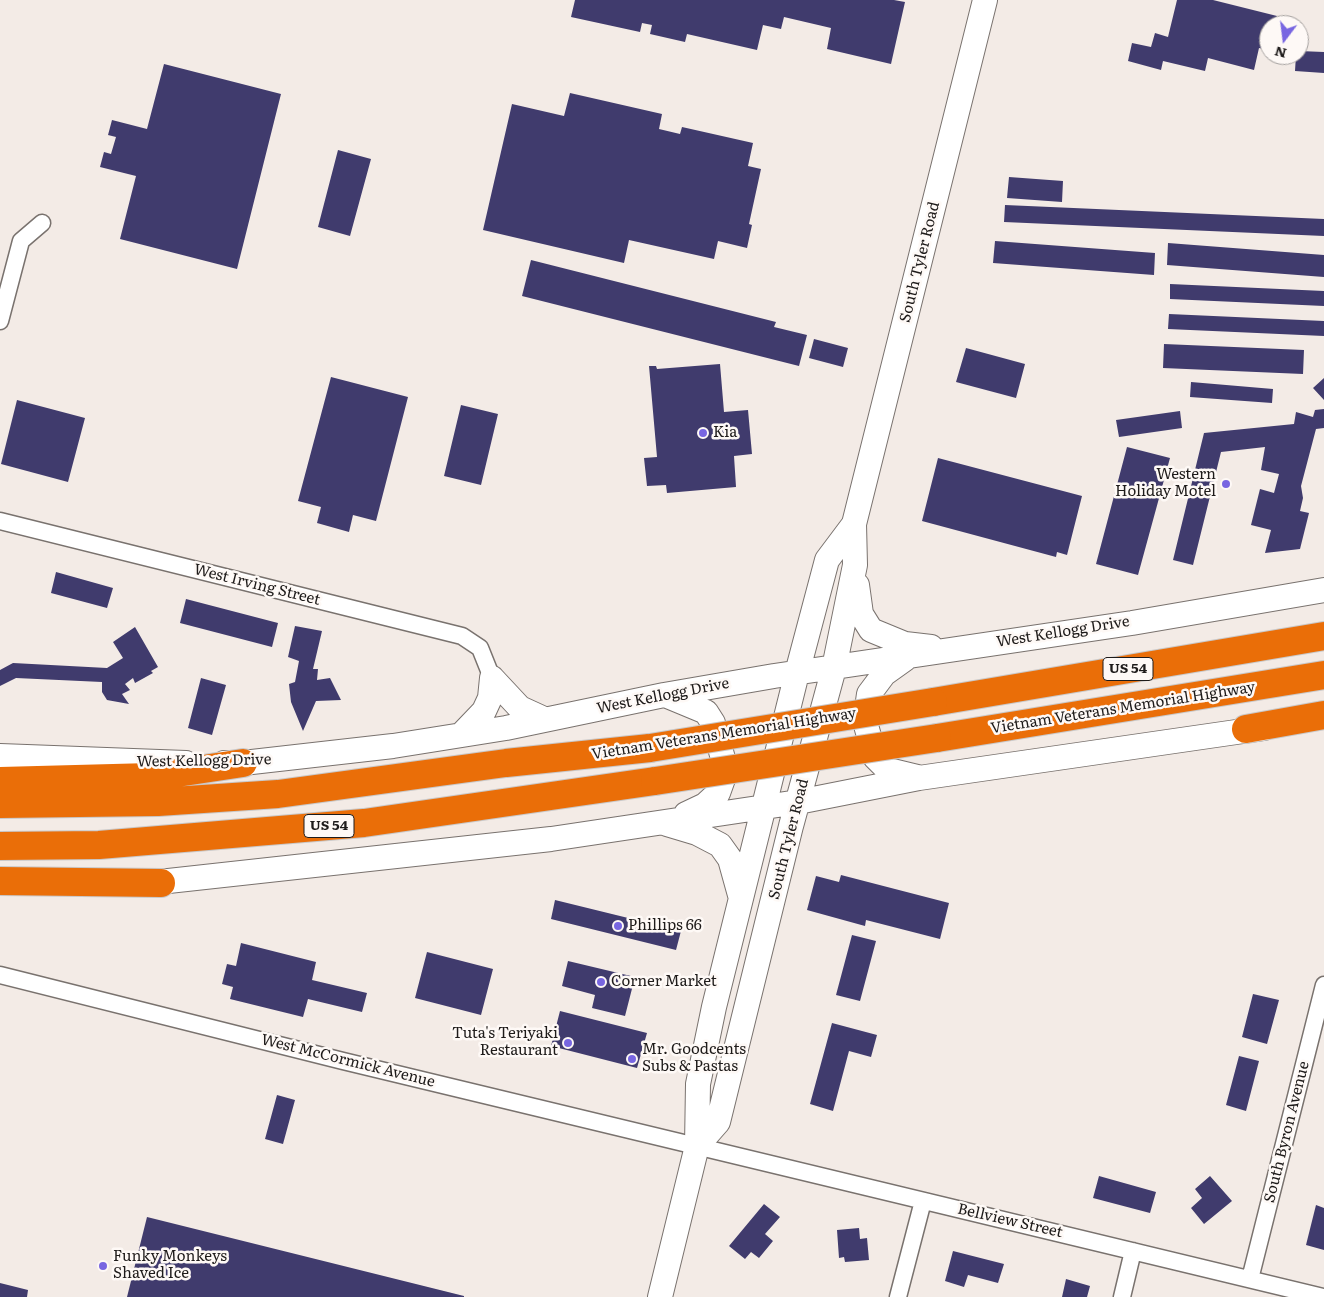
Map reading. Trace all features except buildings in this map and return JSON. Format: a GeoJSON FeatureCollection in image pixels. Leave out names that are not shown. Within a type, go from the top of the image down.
{"type":"FeatureCollection","features":[{"type":"Feature","properties":{"kind":"highway","name":"Vietnam Veterans Memorial Highway"},"geometry":{"type":"LineString","coordinates":[[0,804],[158,802],[278,794],[506,763],[650,748],[1324,636]]}},
{"type":"Feature","properties":{"kind":"highway","name":"Vietnam Veterans Memorial Highway"},"geometry":{"type":"LineString","coordinates":[[0,846],[108,844],[364,823],[937,738],[1324,675]]}},
{"type":"Feature","properties":{"kind":"highway"},"geometry":{"type":"LineString","coordinates":[[1246,729],[1324,715]]}},
{"type":"Feature","properties":{"kind":"highway"},"geometry":{"type":"LineString","coordinates":[[0,781],[151,777],[243,763]]}},
{"type":"Feature","properties":{"kind":"highway"},"geometry":{"type":"LineString","coordinates":[[0,881],[162,883]]}},
{"type":"Feature","properties":{"kind":"main road","name":"South Tyler Road"},"geometry":{"type":"LineString","coordinates":[[697,1146],[718,1122],[798,802],[834,668],[855,565],[854,524],[985,0]]}},
{"type":"Feature","properties":{"kind":"main road","name":"South Tyler Road"},"geometry":{"type":"LineString","coordinates":[[660,1297],[697,1146],[698,1084],[714,1007],[763,807],[827,560],[854,524]]}},
{"type":"Feature","properties":{"kind":"main road"},"geometry":{"type":"LineString","coordinates":[[855,565],[861,614],[871,630],[905,644],[950,650]]}},
{"type":"Feature","properties":{"kind":"main road","name":"West Kellogg Drive"},"geometry":{"type":"LineString","coordinates":[[0,756],[138,763],[243,763],[393,746],[506,728],[664,695],[797,672],[906,658],[1132,623],[1324,590]]}},
{"type":"Feature","properties":{"kind":"main road"},"geometry":{"type":"LineString","coordinates":[[906,658],[884,674],[869,694],[865,722],[875,757],[888,770],[919,778]]}},
{"type":"Feature","properties":{"kind":"main road"},"geometry":{"type":"LineString","coordinates":[[492,678],[520,708],[544,719]]}},
{"type":"Feature","properties":{"kind":"main road"},"geometry":{"type":"LineString","coordinates":[[462,735],[484,711],[490,698],[492,678]]}},
{"type":"Feature","properties":{"kind":"main road"},"geometry":{"type":"LineString","coordinates":[[664,695],[706,712],[714,723],[724,762],[724,778],[718,793],[705,805],[667,821]]}},
{"type":"Feature","properties":{"kind":"main road"},"geometry":{"type":"LineString","coordinates":[[0,893],[42,888],[162,883],[551,839],[798,802],[919,778],[1246,729],[1324,721]]}},
{"type":"Feature","properties":{"kind":"main road"},"geometry":{"type":"LineString","coordinates":[[667,821],[697,833],[720,846],[730,859],[737,878],[740,900]]}},
{"type":"Feature","properties":{"kind":"street"},"geometry":{"type":"LineString","coordinates":[[0,322],[21,241],[42,223]]}},
{"type":"Feature","properties":{"kind":"street","name":"West Irving Street"},"geometry":{"type":"LineString","coordinates":[[0,521],[462,636],[480,648],[492,678]]}},
{"type":"Feature","properties":{"kind":"street","name":"West McCormick Avenue"},"geometry":{"type":"LineString","coordinates":[[0,974],[343,1061],[697,1146]]}},
{"type":"Feature","properties":{"kind":"street","name":"South Byron Avenue"},"geometry":{"type":"LineString","coordinates":[[1250,1279],[1324,985]]}},
{"type":"Feature","properties":{"kind":"street","name":"Bellview Street"},"geometry":{"type":"LineString","coordinates":[[697,1146],[1323,1297]]}},
{"type":"Feature","properties":{"kind":"street"},"geometry":{"type":"LineString","coordinates":[[898,1297],[923,1201]]}},
{"type":"Feature","properties":{"kind":"street"},"geometry":{"type":"LineString","coordinates":[[1122,1297],[1133,1250]]}},
{"type":"Feature","properties":{"kind":"place","name":"Kia"},"geometry":{"type":"Point","coordinates":[703,433]}},
{"type":"Feature","properties":{"kind":"place","name":"Western Holiday Motel"},"geometry":{"type":"Point","coordinates":[1226,484]}},
{"type":"Feature","properties":{"kind":"place","name":"Phillips 66"},"geometry":{"type":"Point","coordinates":[618,926]}},
{"type":"Feature","properties":{"kind":"place","name":"Corner Market"},"geometry":{"type":"Point","coordinates":[601,982]}},
{"type":"Feature","properties":{"kind":"place","name":"Tuta's Teriyaki Restaurant"},"geometry":{"type":"Point","coordinates":[568,1043]}},
{"type":"Feature","properties":{"kind":"place","name":"Mr. Goodcents Subs & Pastas"},"geometry":{"type":"Point","coordinates":[632,1059]}},
{"type":"Feature","properties":{"kind":"place","name":"Funky Monkeys Shaved Ice"},"geometry":{"type":"Point","coordinates":[103,1266]}}]}
